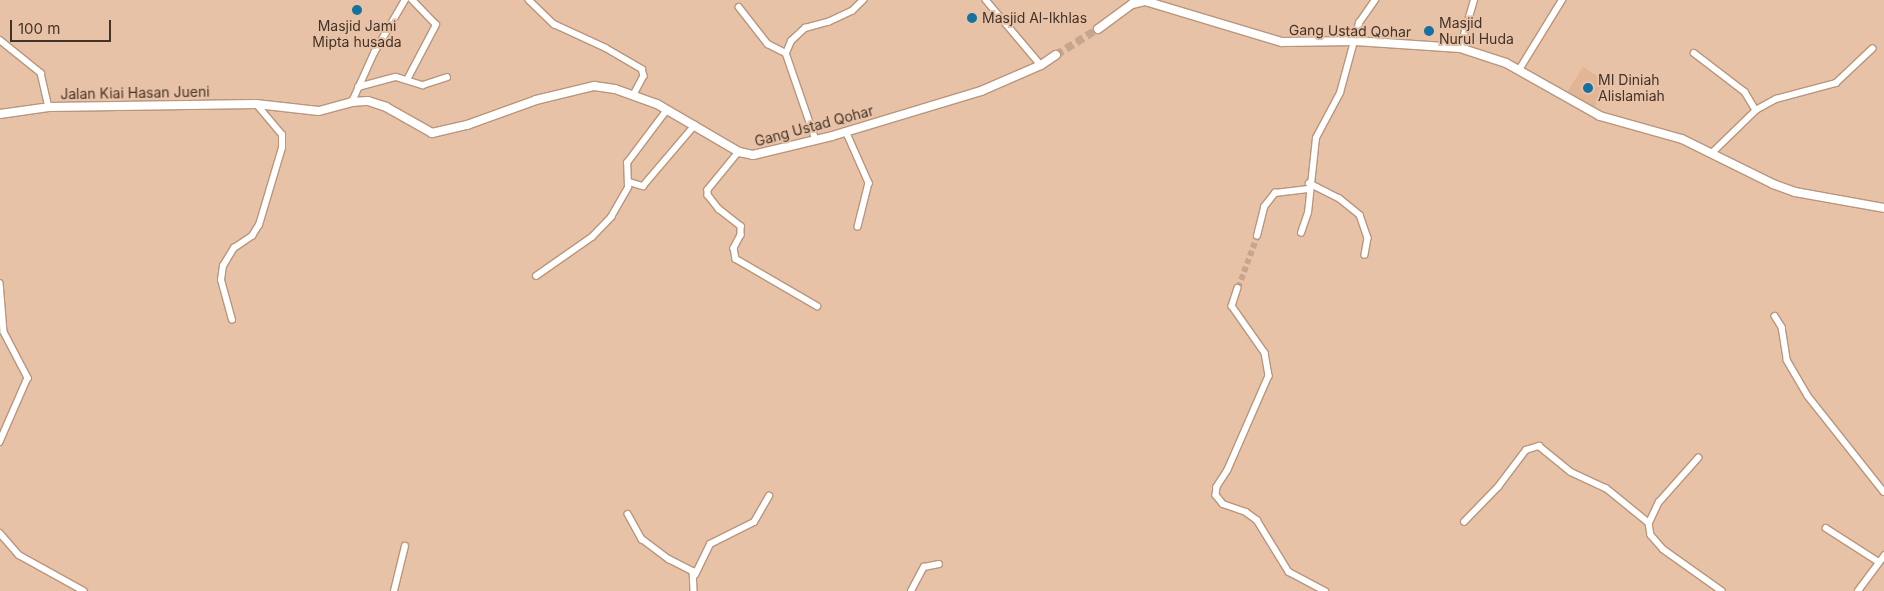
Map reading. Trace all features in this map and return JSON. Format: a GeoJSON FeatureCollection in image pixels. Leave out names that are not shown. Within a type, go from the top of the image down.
{"type":"FeatureCollection","features":[{"type":"Feature","properties":{"kind":"street"},"geometry":{"type":"LineString","coordinates":[[352,102],[358,87],[405,0]]}},
{"type":"Feature","properties":{"kind":"street"},"geometry":{"type":"LineString","coordinates":[[408,78],[436,25],[412,0]]}},
{"type":"Feature","properties":{"kind":"street"},"geometry":{"type":"LineString","coordinates":[[529,0],[554,24],[606,48],[642,69],[644,76],[634,95]]}},
{"type":"Feature","properties":{"kind":"street"},"geometry":{"type":"LineString","coordinates":[[816,140],[786,53],[791,41],[805,28],[836,19],[852,11],[863,0]]}},
{"type":"Feature","properties":{"kind":"street"},"geometry":{"type":"LineString","coordinates":[[986,0],[1041,65]]}},
{"type":"Feature","properties":{"kind":"street"},"geometry":{"type":"LineString","coordinates":[[1300,234],[1308,213],[1309,186],[1318,132],[1340,93],[1356,41],[1359,23],[1374,0]]}},
{"type":"Feature","properties":{"kind":"street"},"geometry":{"type":"LineString","coordinates":[[1460,48],[1474,0]]}},
{"type":"Feature","properties":{"kind":"street"},"geometry":{"type":"LineString","coordinates":[[1519,70],[1562,0]]}},
{"type":"Feature","properties":{"kind":"street","name":"Gang Ustad Qohar"},"geometry":{"type":"LineString","coordinates":[[1098,30],[1138,1],[1168,5],[1282,42],[1356,41],[1460,48],[1519,70],[1600,116],[1669,135],[1712,153],[1739,169],[1795,192],[1884,208]]}},
{"type":"Feature","properties":{"kind":"street"},"geometry":{"type":"LineString","coordinates":[[739,7],[768,44],[786,53]]}},
{"type":"Feature","properties":{"kind":"street"},"geometry":{"type":"LineString","coordinates":[[0,40],[41,73],[49,107]]}},
{"type":"Feature","properties":{"kind":"street"},"geometry":{"type":"LineString","coordinates":[[1712,153],[1756,110],[1776,99],[1836,83],[1872,49]]}},
{"type":"Feature","properties":{"kind":"street"},"geometry":{"type":"LineString","coordinates":[[1694,53],[1745,92],[1756,110]]}},
{"type":"Feature","properties":{"kind":"street","name":"Gang Ustad Qohar"},"geometry":{"type":"LineString","coordinates":[[271,104],[319,111],[352,102],[376,103],[432,133],[586,86],[602,86],[634,95],[667,110],[740,152],[766,154],[981,91],[1041,65],[1056,55]]}},
{"type":"Feature","properties":{"kind":"street"},"geometry":{"type":"LineString","coordinates":[[358,87],[386,78],[408,78],[423,85],[447,77]]}},
{"type":"Feature","properties":{"kind":"street"},"geometry":{"type":"LineString","coordinates":[[232,320],[222,280],[223,266],[234,248],[252,236],[259,226],[283,140],[279,131],[256,104]]}},
{"type":"Feature","properties":{"kind":"street","name":"Jalan Kiai Hasan Jueni"},"geometry":{"type":"LineString","coordinates":[[0,114],[49,107],[271,104]]}},
{"type":"Feature","properties":{"kind":"street"},"geometry":{"type":"LineString","coordinates":[[536,276],[604,225],[618,209],[629,182],[627,163],[667,110]]}},
{"type":"Feature","properties":{"kind":"street"},"geometry":{"type":"LineString","coordinates":[[629,182],[643,186],[696,125]]}},
{"type":"Feature","properties":{"kind":"street"},"geometry":{"type":"LineString","coordinates":[[846,131],[869,183],[858,227]]}},
{"type":"Feature","properties":{"kind":"street"},"geometry":{"type":"LineString","coordinates":[[740,152],[708,190],[708,195],[719,209],[741,226],[741,235],[734,248],[736,258],[816,306]]}},
{"type":"Feature","properties":{"kind":"street"},"geometry":{"type":"LineString","coordinates":[[1257,236],[1264,207],[1274,193],[1309,186],[1339,198],[1360,215],[1368,238],[1364,255]]}},
{"type":"Feature","properties":{"kind":"street"},"geometry":{"type":"LineString","coordinates":[[0,283],[4,332],[28,378],[0,442]]}},
{"type":"Feature","properties":{"kind":"street"},"geometry":{"type":"LineString","coordinates":[[1238,288],[1232,306],[1265,353],[1269,376],[1228,470],[1217,487],[1216,495],[1223,504],[1246,512],[1257,520],[1289,572],[1325,591]]}},
{"type":"Feature","properties":{"kind":"street"},"geometry":{"type":"LineString","coordinates":[[1775,316],[1782,327],[1787,360],[1808,396],[1884,492]]}},
{"type":"Feature","properties":{"kind":"street"},"geometry":{"type":"LineString","coordinates":[[1464,522],[1498,487],[1526,450],[1539,446],[1577,475],[1606,488],[1649,523]]}},
{"type":"Feature","properties":{"kind":"street"},"geometry":{"type":"LineString","coordinates":[[1698,458],[1659,502],[1649,523],[1651,535],[1663,550],[1722,591]]}},
{"type":"Feature","properties":{"kind":"street"},"geometry":{"type":"LineString","coordinates":[[694,591],[695,575],[710,544],[754,522],[769,496]]}},
{"type":"Feature","properties":{"kind":"street"},"geometry":{"type":"LineString","coordinates":[[628,514],[642,539],[669,560],[691,569],[695,575]]}},
{"type":"Feature","properties":{"kind":"street"},"geometry":{"type":"LineString","coordinates":[[1826,528],[1879,562]]}},
{"type":"Feature","properties":{"kind":"street"},"geometry":{"type":"LineString","coordinates":[[0,533],[19,555],[84,591]]}},
{"type":"Feature","properties":{"kind":"street"},"geometry":{"type":"LineString","coordinates":[[394,591],[404,546]]}},
{"type":"Feature","properties":{"kind":"street"},"geometry":{"type":"LineString","coordinates":[[1858,591],[1884,556]]}},
{"type":"Feature","properties":{"kind":"street"},"geometry":{"type":"LineString","coordinates":[[911,591],[924,567],[939,564]]}},
{"type":"Feature","properties":{"kind":"shaded area","name":"MI Diniah Alislamiah"},"geometry":{"type":"Polygon","coordinates":[[[1583,67],[1609,83],[1594,108],[1568,92],[1583,67]]]}},
{"type":"Feature","properties":{"kind":"tunnel"},"geometry":{"type":"LineString","coordinates":[[1056,55],[1098,29]]}},
{"type":"Feature","properties":{"kind":"tunnel"},"geometry":{"type":"LineString","coordinates":[[1238,288],[1257,236]]}},
{"type":"Feature","properties":{"kind":"place","name":"Masjid Jami Mipta husada"},"geometry":{"type":"Point","coordinates":[357,10]}},
{"type":"Feature","properties":{"kind":"place","name":"Masjid Al-Ikhlas"},"geometry":{"type":"Point","coordinates":[972,18]}},
{"type":"Feature","properties":{"kind":"place","name":"Masjid Nurul Huda"},"geometry":{"type":"Point","coordinates":[1429,31]}},
{"type":"Feature","properties":{"kind":"place","name":"MI Diniah Alislamiah"},"geometry":{"type":"Point","coordinates":[1588,88]}}]}
